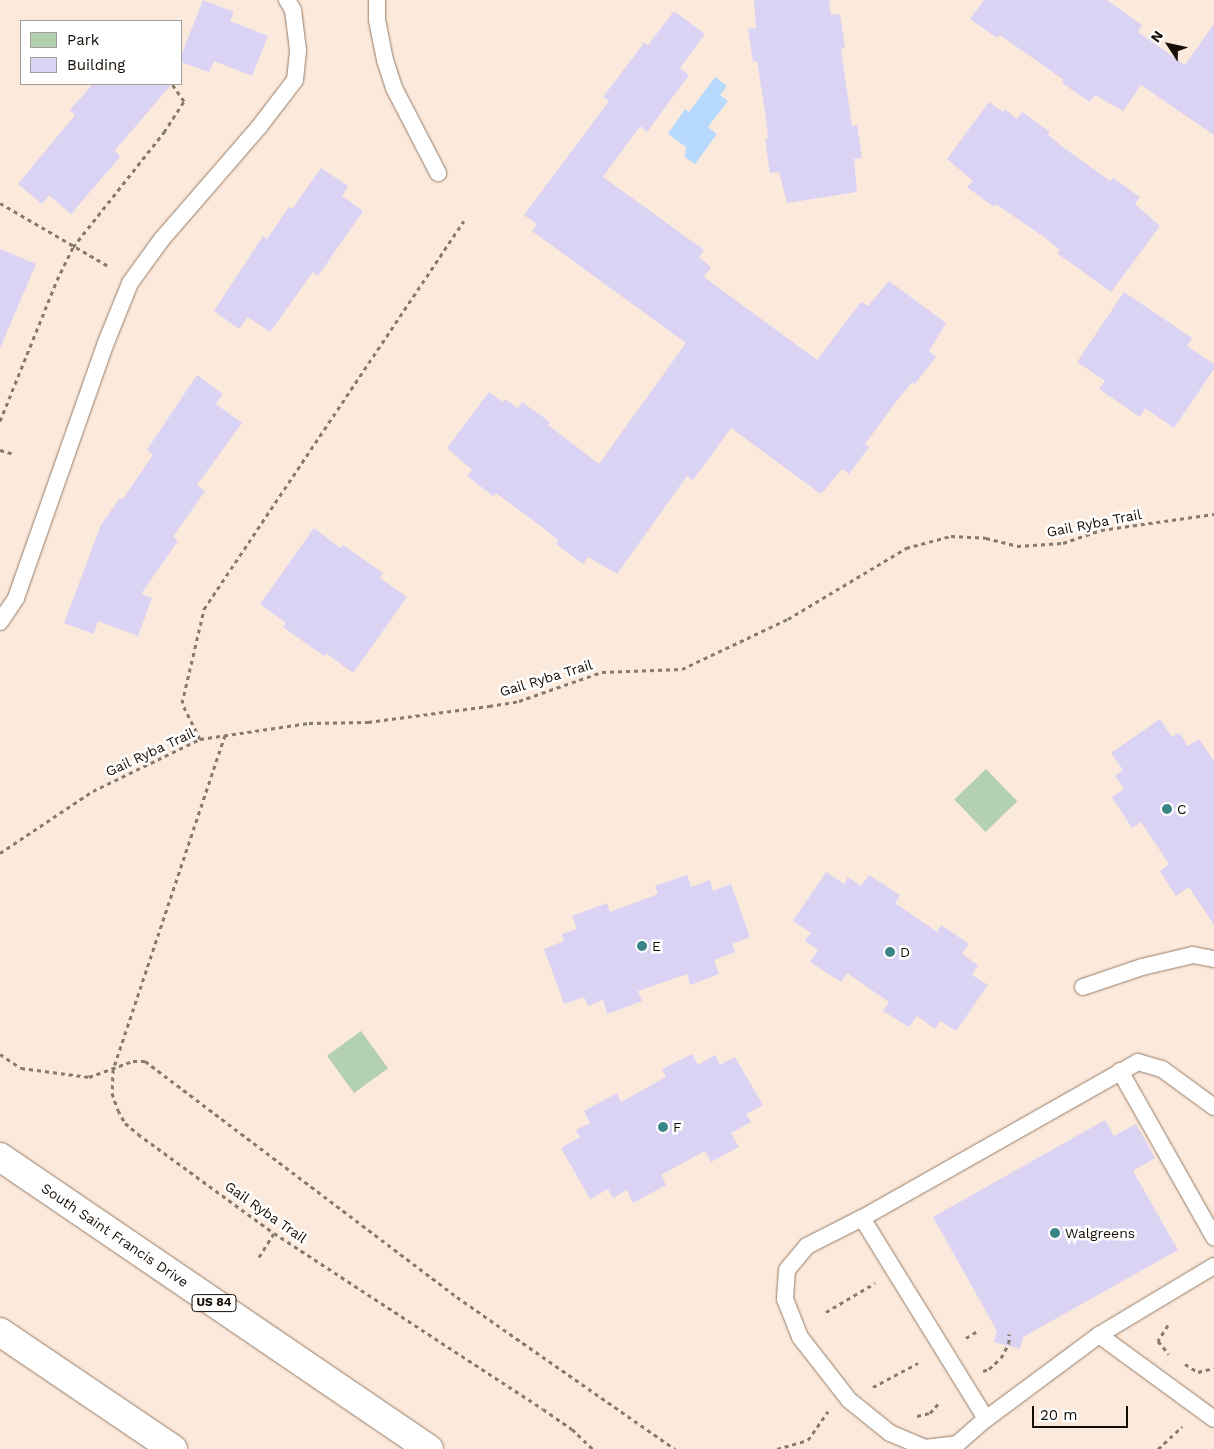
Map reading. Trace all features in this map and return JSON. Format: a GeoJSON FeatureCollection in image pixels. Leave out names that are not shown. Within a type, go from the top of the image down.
{"type":"FeatureCollection","features":[{"type":"Feature","properties":{"kind":"highway","name":"South Saint Francis Drive"},"geometry":{"type":"LineString","coordinates":[[0,1157],[429,1449]]}},
{"type":"Feature","properties":{"kind":"highway"},"geometry":{"type":"LineString","coordinates":[[0,1332],[173,1449]]}},
{"type":"Feature","properties":{"kind":"lane"},"geometry":{"type":"LineString","coordinates":[[0,622],[16,598],[105,345],[133,279],[162,239],[259,127],[295,80],[298,50],[293,10],[287,0]]}},
{"type":"Feature","properties":{"kind":"lane"},"geometry":{"type":"LineString","coordinates":[[377,0],[377,20],[385,60],[394,88],[438,173]]}},
{"type":"Feature","properties":{"kind":"lane"},"geometry":{"type":"LineString","coordinates":[[1083,987],[1142,967],[1193,955],[1214,959]]}},
{"type":"Feature","properties":{"kind":"lane"},"geometry":{"type":"LineString","coordinates":[[1214,1106],[1162,1069],[1138,1062],[862,1218],[807,1246],[787,1270],[785,1299],[800,1337],[849,1400],[890,1433],[925,1448],[957,1444],[986,1419],[1099,1335],[1214,1266]]}},
{"type":"Feature","properties":{"kind":"lane"},"geometry":{"type":"LineString","coordinates":[[1120,1071],[1214,1237]]}},
{"type":"Feature","properties":{"kind":"lane"},"geometry":{"type":"LineString","coordinates":[[862,1218],[986,1419]]}},
{"type":"Feature","properties":{"kind":"lane"},"geometry":{"type":"LineString","coordinates":[[1099,1335],[1214,1419]]}},
{"type":"Feature","properties":{"kind":"path"},"geometry":{"type":"LineString","coordinates":[[0,421],[57,280],[74,247],[164,132],[184,101],[173,85]]}},
{"type":"Feature","properties":{"kind":"path"},"geometry":{"type":"LineString","coordinates":[[0,203],[133,279]]}},
{"type":"Feature","properties":{"kind":"path"},"geometry":{"type":"LineString","coordinates":[[200,739],[182,703],[204,609],[464,221]]}},
{"type":"Feature","properties":{"kind":"path"},"geometry":{"type":"LineString","coordinates":[[0,450],[14,454]]}},
{"type":"Feature","properties":{"kind":"path","name":"Gail Ryba Trail"},"geometry":{"type":"LineString","coordinates":[[0,852],[93,791],[200,739],[310,723],[368,722],[489,706],[519,701],[602,672],[682,669],[788,619],[906,548],[952,536],[986,538],[1017,546],[1063,543],[1101,530],[1214,514]]}},
{"type":"Feature","properties":{"kind":"path","name":"Gail Ryba Trail"},"geometry":{"type":"LineString","coordinates":[[225,735],[169,897],[113,1069],[112,1093],[125,1123],[274,1233],[572,1428],[593,1449]]}},
{"type":"Feature","properties":{"kind":"path"},"geometry":{"type":"LineString","coordinates":[[0,1054],[21,1068],[89,1077],[133,1061],[145,1061],[457,1297],[675,1449]]}},
{"type":"Feature","properties":{"kind":"path"},"geometry":{"type":"LineString","coordinates":[[259,1257],[274,1233]]}},
{"type":"Feature","properties":{"kind":"path"},"geometry":{"type":"LineString","coordinates":[[826,1312],[876,1283]]}},
{"type":"Feature","properties":{"kind":"path"},"geometry":{"type":"LineString","coordinates":[[1168,1325],[1158,1341],[1171,1356]]}},
{"type":"Feature","properties":{"kind":"path"},"geometry":{"type":"LineString","coordinates":[[976,1373],[989,1369],[1001,1358],[1009,1343],[1009,1334]]}},
{"type":"Feature","properties":{"kind":"path"},"geometry":{"type":"LineString","coordinates":[[1178,1360],[1198,1372],[1214,1368]]}},
{"type":"Feature","properties":{"kind":"path"},"geometry":{"type":"LineString","coordinates":[[873,1388],[918,1364]]}},
{"type":"Feature","properties":{"kind":"path"},"geometry":{"type":"LineString","coordinates":[[914,1414],[919,1416],[930,1413],[939,1404]]}},
{"type":"Feature","properties":{"kind":"path"},"geometry":{"type":"LineString","coordinates":[[1158,1449],[1201,1409]]}},
{"type":"Feature","properties":{"kind":"path"},"geometry":{"type":"LineString","coordinates":[[777,1449],[808,1440],[828,1411]]}},
{"type":"Feature","properties":{"kind":"green space"},"geometry":{"type":"Polygon","coordinates":[[[986,769],[1017,801],[986,832],[954,800],[986,769]]]}},
{"type":"Feature","properties":{"kind":"green space"},"geometry":{"type":"Polygon","coordinates":[[[361,1031],[388,1068],[354,1093],[327,1056],[361,1031]]]}},
{"type":"Feature","properties":{"kind":"water"},"geometry":{"type":"Polygon","coordinates":[[[715,77],[727,86],[720,95],[728,101],[708,127],[717,134],[695,164],[685,157],[686,147],[668,134],[685,109],[689,112],[715,77]]]}},
{"type":"Feature","properties":{"kind":"building"},"geometry":{"type":"Polygon","coordinates":[[[203,0],[234,12],[230,21],[268,36],[252,76],[214,61],[209,72],[182,62],[182,53],[203,0]]]}},
{"type":"Feature","properties":{"kind":"building"},"geometry":{"type":"Polygon","coordinates":[[[754,0],[829,0],[831,15],[840,14],[845,48],[841,49],[852,126],[857,125],[862,158],[854,159],[857,192],[787,203],[779,172],[770,173],[765,139],[768,139],[766,118],[757,61],[753,62],[748,29],[756,28],[754,0]]]}},
{"type":"Feature","properties":{"kind":"building"},"geometry":{"type":"Polygon","coordinates":[[[984,0],[1107,0],[1142,25],[1138,32],[1185,65],[1214,24],[1214,135],[1141,85],[1123,111],[1095,95],[1090,102],[1062,83],[1064,80],[1000,35],[997,38],[970,19],[984,0]]]}},
{"type":"Feature","properties":{"kind":"building"},"geometry":{"type":"Polygon","coordinates":[[[674,11],[705,34],[680,68],[689,75],[647,132],[640,126],[603,177],[704,250],[699,257],[711,267],[704,277],[817,360],[861,302],[868,306],[889,281],[946,323],[929,351],[936,357],[915,384],[912,382],[899,398],[865,444],[869,447],[849,474],[842,469],[821,494],[731,428],[693,480],[687,476],[617,574],[588,557],[583,564],[556,544],[558,540],[542,527],[496,493],[493,496],[467,476],[472,470],[447,448],[489,392],[503,402],[505,399],[518,408],[522,402],[550,422],[548,425],[599,464],[686,343],[532,231],[537,224],[524,215],[609,101],[603,97],[644,43],[648,45],[674,11]]]}},
{"type":"Feature","properties":{"kind":"building"},"geometry":{"type":"Polygon","coordinates":[[[92,85],[171,85],[115,150],[120,157],[71,214],[49,195],[42,204],[18,184],[75,115],[70,110],[92,85]]]}},
{"type":"Feature","properties":{"kind":"building"},"geometry":{"type":"Polygon","coordinates":[[[989,102],[1003,112],[1005,109],[1017,119],[1022,112],[1050,132],[1048,135],[1064,148],[1110,181],[1113,178],[1140,197],[1135,204],[1160,226],[1111,292],[1057,253],[1060,250],[1044,237],[996,204],[994,207],[967,187],[973,181],[947,159],[989,102]]]}},
{"type":"Feature","properties":{"kind":"building"},"geometry":{"type":"Polygon","coordinates":[[[321,168],[348,186],[342,196],[363,211],[318,276],[313,272],[270,332],[248,317],[239,329],[214,311],[263,236],[267,239],[289,207],[292,209],[321,168]]]}},
{"type":"Feature","properties":{"kind":"building"},"geometry":{"type":"Polygon","coordinates":[[[0,249],[36,264],[0,348],[0,249]]]}},
{"type":"Feature","properties":{"kind":"building"},"geometry":{"type":"Polygon","coordinates":[[[1124,292],[1192,338],[1187,346],[1214,364],[1214,369],[1174,428],[1145,408],[1140,417],[1099,389],[1105,381],[1077,362],[1124,292]]]}},
{"type":"Feature","properties":{"kind":"building"},"geometry":{"type":"Polygon","coordinates":[[[197,375],[223,394],[216,404],[242,423],[197,485],[205,491],[173,537],[178,541],[141,594],[152,598],[138,636],[98,621],[94,634],[64,623],[101,525],[120,498],[122,500],[153,455],[147,450],[197,375]]]}},
{"type":"Feature","properties":{"kind":"building"},"geometry":{"type":"Polygon","coordinates":[[[314,528],[340,548],[343,545],[383,573],[380,578],[407,597],[353,673],[326,653],[324,656],[283,627],[286,623],[260,604],[314,528]]]}},
{"type":"Feature","properties":{"kind":"building","name":"C"},"geometry":{"type":"Polygon","coordinates":[[[1160,719],[1172,737],[1179,733],[1188,746],[1199,739],[1214,761],[1214,925],[1189,887],[1176,896],[1160,871],[1169,864],[1141,822],[1132,828],[1112,797],[1124,789],[1115,776],[1123,770],[1111,753],[1160,719]]]}},
{"type":"Feature","properties":{"kind":"building","name":"D"},"geometry":{"type":"Polygon","coordinates":[[[826,872],[844,884],[848,877],[861,886],[869,875],[900,895],[895,903],[937,932],[941,925],[969,944],[962,954],[978,965],[972,975],[988,985],[956,1031],[940,1021],[935,1029],[917,1016],[909,1027],[883,1011],[889,1002],[847,973],[841,982],[810,962],[818,950],[805,941],[811,933],[793,921],[826,872]]]}},
{"type":"Feature","properties":{"kind":"building","name":"E"},"geometry":{"type":"Polygon","coordinates":[[[687,875],[691,887],[710,880],[713,891],[731,884],[750,937],[732,944],[735,952],[714,960],[719,974],[690,985],[687,974],[638,991],[642,1001],[607,1014],[603,1000],[588,1006],[584,997],[564,1004],[544,949],[564,941],[562,934],[577,929],[572,916],[607,903],[610,912],[658,894],[655,886],[687,875]]]}},
{"type":"Feature","properties":{"kind":"building","name":"F"},"geometry":{"type":"Polygon","coordinates":[[[692,1054],[698,1065],[715,1055],[720,1065],[735,1057],[763,1105],[746,1114],[751,1122],[731,1133],[739,1147],[711,1162],[705,1151],[661,1175],[666,1185],[633,1203],[627,1190],[613,1198],[608,1189],[590,1199],[561,1148],[580,1137],[576,1130],[590,1123],[584,1111],[617,1093],[621,1102],[666,1077],[662,1069],[692,1054]]]}},
{"type":"Feature","properties":{"kind":"building","name":"Walgreens"},"geometry":{"type":"Polygon","coordinates":[[[1105,1120],[1114,1136],[1136,1124],[1155,1158],[1133,1171],[1178,1250],[1023,1337],[1020,1349],[994,1342],[997,1331],[933,1217],[1105,1120]]]}},
{"type":"Feature","properties":{"kind":"place","name":"C"},"geometry":{"type":"Point","coordinates":[1167,809]}},
{"type":"Feature","properties":{"kind":"place","name":"E"},"geometry":{"type":"Point","coordinates":[642,946]}},
{"type":"Feature","properties":{"kind":"place","name":"D"},"geometry":{"type":"Point","coordinates":[890,952]}},
{"type":"Feature","properties":{"kind":"place","name":"F"},"geometry":{"type":"Point","coordinates":[663,1127]}},
{"type":"Feature","properties":{"kind":"place","name":"Walgreens"},"geometry":{"type":"Point","coordinates":[1055,1233]}}]}
